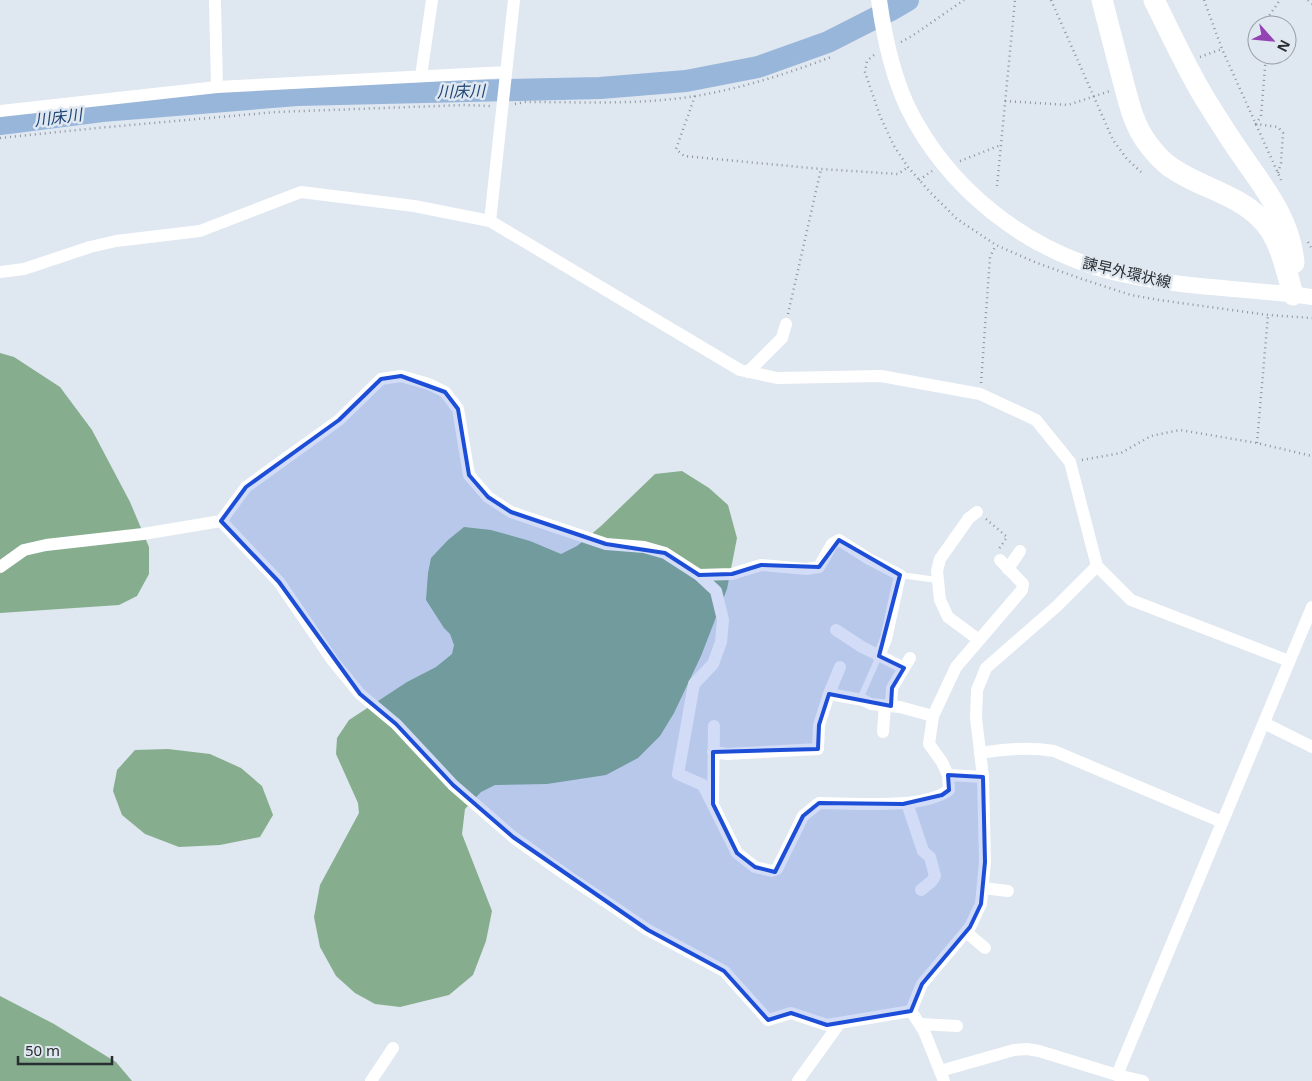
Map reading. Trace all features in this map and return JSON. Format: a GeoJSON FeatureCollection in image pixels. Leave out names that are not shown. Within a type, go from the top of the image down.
{"type":"FeatureCollection","features":[{"type":"Feature","properties":{"kind":"highway"},"geometry":{"type":"LineString","coordinates":[[1102,0],[1130,107],[1146,142],[1157,156],[1170,166],[1184,175],[1234,198],[1260,218],[1270,230],[1302,296]]}},
{"type":"Feature","properties":{"kind":"highway"},"geometry":{"type":"LineString","coordinates":[[1154,0],[1206,100],[1280,214],[1289,234],[1302,296]]}},
{"type":"Feature","properties":{"kind":"main road","name":"諫早外環状線"},"geometry":{"type":"LineString","coordinates":[[879,0],[891,42],[895,74],[907,105],[922,133],[961,183],[986,206],[1016,229],[1059,253],[1112,272],[1172,283],[1302,296]]}},
{"type":"Feature","properties":{"kind":"street"},"geometry":{"type":"LineString","coordinates":[[215,0],[217,87]]}},
{"type":"Feature","properties":{"kind":"street"},"geometry":{"type":"LineString","coordinates":[[421,76],[432,0]]}},
{"type":"Feature","properties":{"kind":"street"},"geometry":{"type":"LineString","coordinates":[[490,221],[514,0]]}},
{"type":"Feature","properties":{"kind":"street"},"geometry":{"type":"LineString","coordinates":[[0,111],[217,87],[506,73]]}},
{"type":"Feature","properties":{"kind":"street"},"geometry":{"type":"LineString","coordinates":[[0,272],[24,269],[90,247],[116,241],[200,231],[301,192],[414,206],[490,221],[740,370],[778,378],[881,376],[980,394],[1036,420],[1070,462],[1097,566],[1131,600],[1289,661]]}},
{"type":"Feature","properties":{"kind":"street"},"geometry":{"type":"LineString","coordinates":[[748,372],[782,338],[786,324]]}},
{"type":"Feature","properties":{"kind":"street"},"geometry":{"type":"LineString","coordinates":[[0,567],[24,550],[46,545],[143,534],[221,521],[246,486],[339,420],[381,379],[401,376],[429,384],[446,392],[458,409],[469,475],[488,497],[511,512],[606,544],[644,547],[664,553],[699,575],[716,591],[723,620],[721,642],[713,664],[694,684],[678,774],[703,785],[738,853],[754,867],[772,872],[777,869],[803,816],[819,803],[907,803],[942,795],[949,790],[948,775],[930,744],[933,716],[956,667],[1022,590],[1024,584],[1004,565],[1020,551]]}},
{"type":"Feature","properties":{"kind":"street"},"geometry":{"type":"LineString","coordinates":[[977,512],[969,518],[940,559],[937,571],[940,600],[948,617],[979,640]]}},
{"type":"Feature","properties":{"kind":"street"},"geometry":{"type":"LineString","coordinates":[[221,521],[279,582],[334,661],[360,694],[396,724],[452,785],[513,837],[648,930],[724,971],[768,1020],[791,1013],[827,1025],[911,1011]]}},
{"type":"Feature","properties":{"kind":"street"},"geometry":{"type":"LineString","coordinates":[[699,575],[732,574],[761,565],[806,569],[819,567],[832,544],[839,540],[869,559],[900,575],[886,639],[880,656]]}},
{"type":"Feature","properties":{"kind":"street"},"geometry":{"type":"LineString","coordinates":[[911,1011],[922,984],[970,927],[981,904],[985,862],[983,778],[976,718],[977,690],[986,668],[1057,606],[1097,566]]}},
{"type":"Feature","properties":{"kind":"street"},"geometry":{"type":"LineString","coordinates":[[1117,1075],[1312,607]]}},
{"type":"Feature","properties":{"kind":"street"},"geometry":{"type":"LineString","coordinates":[[836,630],[880,656],[907,663],[892,688],[883,732]]}},
{"type":"Feature","properties":{"kind":"street"},"geometry":{"type":"LineString","coordinates":[[713,752],[727,754],[818,749],[819,725],[840,667]]}},
{"type":"Feature","properties":{"kind":"street"},"geometry":{"type":"LineString","coordinates":[[830,694],[860,699],[871,704],[900,707],[933,716]]}},
{"type":"Feature","properties":{"kind":"street"},"geometry":{"type":"LineString","coordinates":[[1264,722],[1312,747]]}},
{"type":"Feature","properties":{"kind":"street"},"geometry":{"type":"LineString","coordinates":[[713,804],[714,726]]}},
{"type":"Feature","properties":{"kind":"street"},"geometry":{"type":"LineString","coordinates":[[980,752],[1015,748],[1037,748],[1054,751],[1222,822]]}},
{"type":"Feature","properties":{"kind":"street"},"geometry":{"type":"LineString","coordinates":[[948,775],[983,778]]}},
{"type":"Feature","properties":{"kind":"street"},"geometry":{"type":"LineString","coordinates":[[907,803],[923,851],[930,857],[934,876],[932,882],[921,890]]}},
{"type":"Feature","properties":{"kind":"street"},"geometry":{"type":"LineString","coordinates":[[983,888],[1008,891]]}},
{"type":"Feature","properties":{"kind":"street"},"geometry":{"type":"LineString","coordinates":[[966,932],[985,948]]}},
{"type":"Feature","properties":{"kind":"street"},"geometry":{"type":"LineString","coordinates":[[911,1011],[924,1031],[942,1076],[1014,1050],[1027,1049],[1143,1081]]}},
{"type":"Feature","properties":{"kind":"street"},"geometry":{"type":"LineString","coordinates":[[798,1081],[839,1024]]}},
{"type":"Feature","properties":{"kind":"street"},"geometry":{"type":"LineString","coordinates":[[920,1024],[957,1026]]}},
{"type":"Feature","properties":{"kind":"street"},"geometry":{"type":"LineString","coordinates":[[371,1081],[393,1048]]}},
{"type":"Feature","properties":{"kind":"lane"},"geometry":{"type":"LineString","coordinates":[[900,575],[938,580]]}},
{"type":"Feature","properties":{"kind":"lane"},"geometry":{"type":"LineString","coordinates":[[860,699],[880,656]]}},
{"type":"Feature","properties":{"kind":"path"},"geometry":{"type":"LineString","coordinates":[[891,42],[912,36],[964,0]]}},
{"type":"Feature","properties":{"kind":"path"},"geometry":{"type":"LineString","coordinates":[[997,186],[1016,0]]}},
{"type":"Feature","properties":{"kind":"path"},"geometry":{"type":"LineString","coordinates":[[1050,0],[1113,140],[1127,159],[1141,172]]}},
{"type":"Feature","properties":{"kind":"path"},"geometry":{"type":"LineString","coordinates":[[1204,0],[1222,49],[1282,182]]}},
{"type":"Feature","properties":{"kind":"path"},"geometry":{"type":"LineString","coordinates":[[1270,15],[1280,0]]}},
{"type":"Feature","properties":{"kind":"path"},"geometry":{"type":"LineString","coordinates":[[1308,0],[1312,4]]}},
{"type":"Feature","properties":{"kind":"path"},"geometry":{"type":"LineString","coordinates":[[1199,57],[1222,49]]}},
{"type":"Feature","properties":{"kind":"path"},"geometry":{"type":"LineString","coordinates":[[0,138],[276,112],[464,105],[502,106],[525,102],[644,101],[695,96],[764,80],[831,57]]}},
{"type":"Feature","properties":{"kind":"path"},"geometry":{"type":"LineString","coordinates":[[1256,124],[1261,116],[1265,65]]}},
{"type":"Feature","properties":{"kind":"path"},"geometry":{"type":"LineString","coordinates":[[1005,101],[1068,105],[1116,88]]}},
{"type":"Feature","properties":{"kind":"path"},"geometry":{"type":"LineString","coordinates":[[695,96],[676,149],[684,156],[898,174],[908,167]]}},
{"type":"Feature","properties":{"kind":"path"},"geometry":{"type":"LineString","coordinates":[[1256,124],[1278,127],[1283,133],[1281,163],[1278,174]]}},
{"type":"Feature","properties":{"kind":"path"},"geometry":{"type":"LineString","coordinates":[[953,163],[1001,145]]}},
{"type":"Feature","properties":{"kind":"path"},"geometry":{"type":"LineString","coordinates":[[786,324],[821,169]]}},
{"type":"Feature","properties":{"kind":"path"},"geometry":{"type":"LineString","coordinates":[[919,180],[936,169]]}},
{"type":"Feature","properties":{"kind":"path"},"geometry":{"type":"LineString","coordinates":[[1308,240],[1312,250]]}},
{"type":"Feature","properties":{"kind":"path"},"geometry":{"type":"LineString","coordinates":[[980,394],[990,257],[996,245]]}},
{"type":"Feature","properties":{"kind":"path"},"geometry":{"type":"LineString","coordinates":[[1257,443],[1268,314]]}},
{"type":"Feature","properties":{"kind":"path"},"geometry":{"type":"LineString","coordinates":[[1070,462],[1122,453],[1151,436],[1180,430],[1257,443],[1312,456]]}},
{"type":"Feature","properties":{"kind":"path"},"geometry":{"type":"LineString","coordinates":[[977,512],[1007,538],[996,554],[1004,565]]}},
{"type":"Feature","properties":{"kind":"highlighted area"},"geometry":{"type":"Polygon","coordinates":[[[401,376],[445,392],[458,409],[469,475],[488,497],[511,512],[606,544],[665,553],[699,575],[732,574],[761,565],[819,567],[839,540],[900,575],[879,656],[904,668],[892,688],[891,706],[829,694],[819,725],[818,749],[713,752],[713,804],[737,853],[755,867],[775,872],[803,816],[819,803],[903,804],[942,795],[949,790],[948,775],[983,777],[985,862],[981,904],[970,927],[922,984],[911,1011],[827,1025],[791,1013],[768,1020],[724,971],[648,930],[566,875],[513,837],[453,785],[396,724],[360,694],[279,582],[221,521],[246,487],[339,420],[381,379],[401,376]]]}},
{"type":"Feature","properties":{"kind":"green space"},"geometry":{"type":"Polygon","coordinates":[[[0,353],[14,357],[60,387],[92,430],[130,502],[149,547],[149,574],[137,596],[119,605],[0,613],[0,353]]]}},
{"type":"Feature","properties":{"kind":"green space"},"geometry":{"type":"Polygon","coordinates":[[[682,471],[709,488],[728,505],[737,538],[727,589],[701,656],[674,713],[660,736],[638,758],[606,775],[547,784],[495,785],[481,792],[465,809],[462,834],[492,911],[486,941],[473,975],[449,995],[400,1007],[375,1004],[355,993],[336,976],[320,947],[314,917],[320,885],[359,813],[358,803],[336,754],[337,738],[349,720],[407,682],[436,667],[452,654],[454,645],[450,634],[426,600],[431,558],[464,527],[491,530],[530,541],[561,554],[577,546],[601,526],[655,474],[682,471]]]}},
{"type":"Feature","properties":{"kind":"green space"},"geometry":{"type":"Polygon","coordinates":[[[168,749],[210,754],[241,768],[262,786],[273,815],[260,837],[220,845],[179,847],[145,834],[122,815],[113,791],[117,770],[135,750],[168,749]]]}},
{"type":"Feature","properties":{"kind":"green space"},"geometry":{"type":"Polygon","coordinates":[[[0,996],[54,1024],[116,1062],[132,1081],[0,1081],[0,996]]]}},
{"type":"Feature","properties":{"kind":"waterway","name":"川床川"},"geometry":{"type":"LineString","coordinates":[[0,124],[102,111],[297,95],[600,88],[686,81],[758,67],[828,42],[908,0]]}}]}
